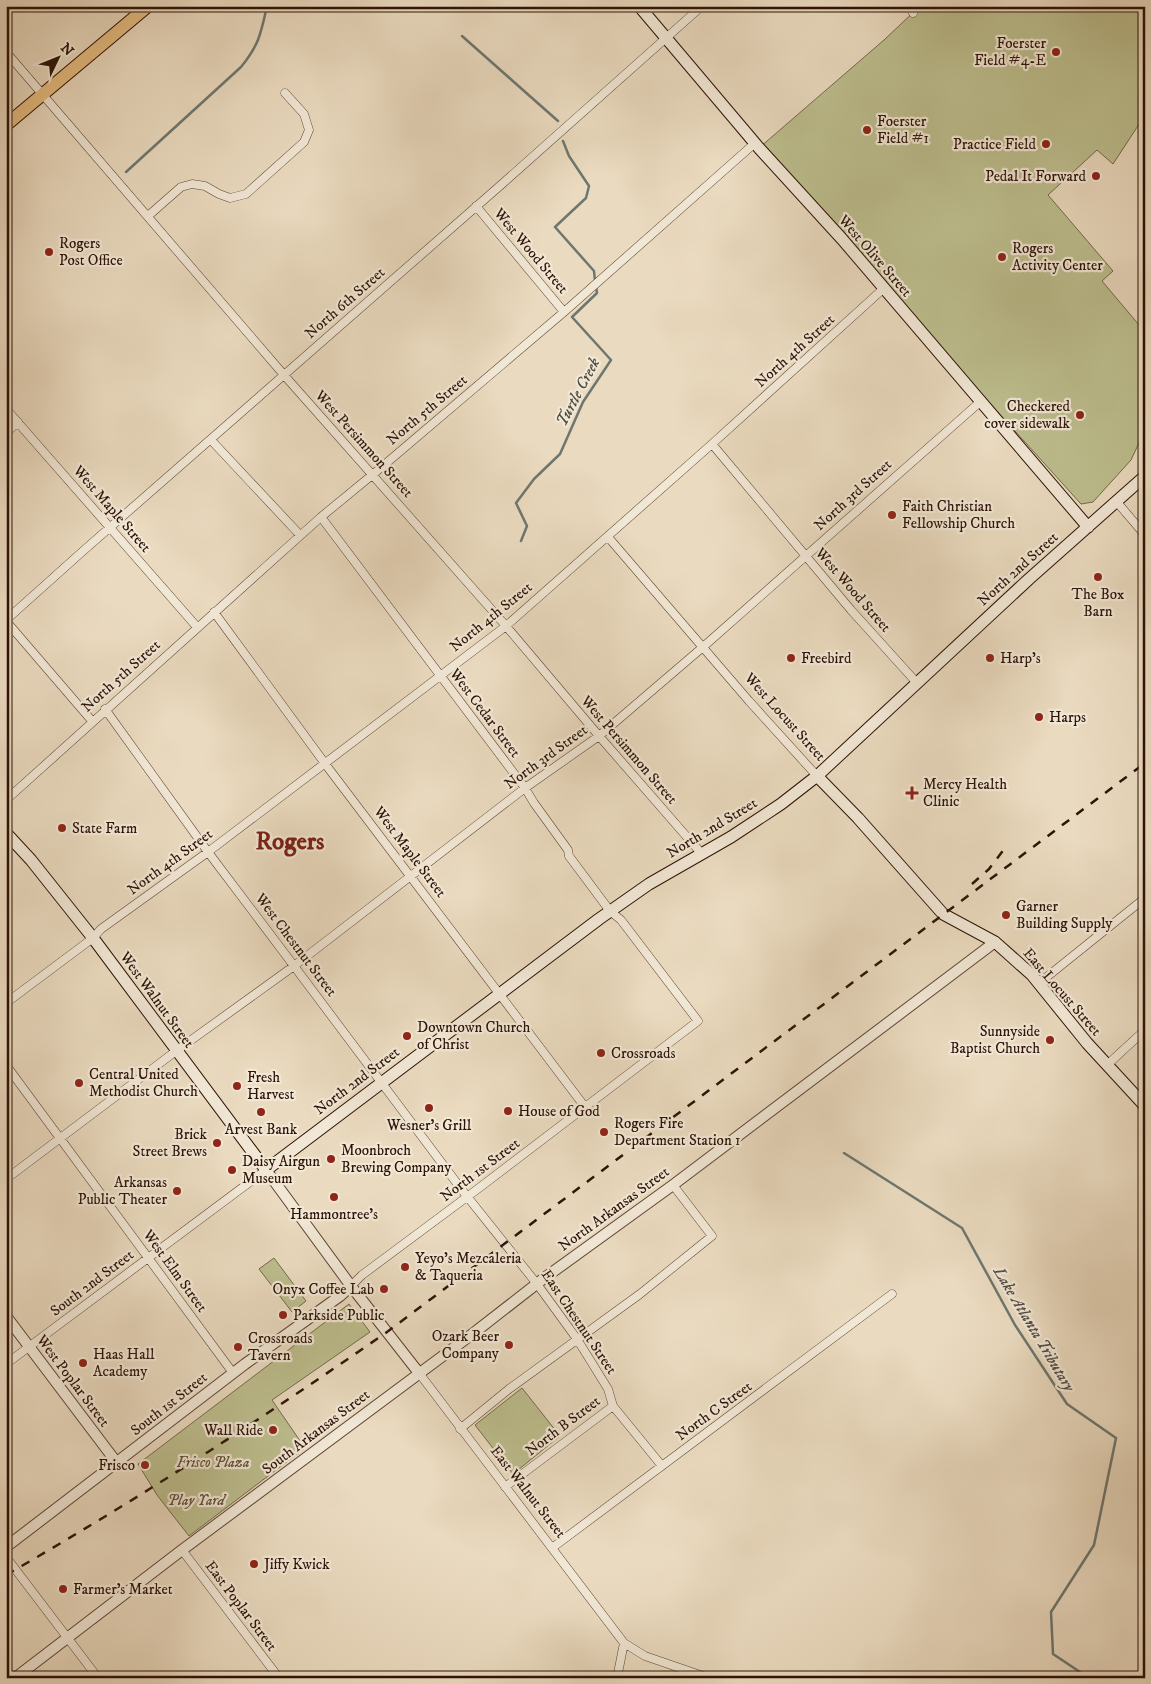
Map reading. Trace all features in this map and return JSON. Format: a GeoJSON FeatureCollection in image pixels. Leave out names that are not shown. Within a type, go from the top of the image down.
{"type":"FeatureCollection","features":[{"type":"Feature","properties":{"kind":"main road"},"geometry":{"type":"LineString","coordinates":[[6,125],[148,6]]}},
{"type":"Feature","properties":{"kind":"main road","name":"West Olive Street"},"geometry":{"type":"LineString","coordinates":[[639,6],[755,143],[842,239],[1088,527]]}},
{"type":"Feature","properties":{"kind":"main road","name":"North 2nd Street"},"geometry":{"type":"LineString","coordinates":[[266,1170],[610,911],[649,884],[731,837],[775,808],[817,776],[916,683],[1145,476]]}},
{"type":"Feature","properties":{"kind":"main road","name":"West Locust Street"},"geometry":{"type":"LineString","coordinates":[[817,776],[858,818],[943,914]]}},
{"type":"Feature","properties":{"kind":"main road","name":"West Walnut Street"},"geometry":{"type":"LineString","coordinates":[[6,833],[31,860],[93,938],[266,1170]]}},
{"type":"Feature","properties":{"kind":"main road","name":"East Locust Street"},"geometry":{"type":"LineString","coordinates":[[943,914],[995,942],[1032,975],[1107,1065],[1145,1106]]}},
{"type":"Feature","properties":{"kind":"street","name":"North 6th Street"},"geometry":{"type":"LineString","coordinates":[[6,621],[702,6]]}},
{"type":"Feature","properties":{"kind":"street","name":"West Persimmon Street"},"geometry":{"type":"LineString","coordinates":[[6,52],[284,375],[506,626],[701,853]]}},
{"type":"Feature","properties":{"kind":"street"},"geometry":{"type":"LineString","coordinates":[[148,216],[181,187],[192,184],[205,186],[230,198],[246,194],[254,188],[304,142],[308,130],[304,114],[285,93]]}},
{"type":"Feature","properties":{"kind":"street","name":"North 5th Street"},"geometry":{"type":"LineString","coordinates":[[6,800],[300,534],[564,312],[755,143]]}},
{"type":"Feature","properties":{"kind":"street","name":"West Wood Street"},"geometry":{"type":"LineString","coordinates":[[476,206],[564,312]]}},
{"type":"Feature","properties":{"kind":"street","name":"North 4th Street"},"geometry":{"type":"LineString","coordinates":[[6,1003],[93,938],[101,929],[208,852],[506,626],[884,289]]}},
{"type":"Feature","properties":{"kind":"street","name":"North 3rd Street"},"geometry":{"type":"LineString","coordinates":[[6,1179],[176,1051],[294,966],[525,788],[599,736],[703,647],[980,402]]}},
{"type":"Feature","properties":{"kind":"street","name":"West Maple Street"},"geometry":{"type":"LineString","coordinates":[[6,409],[197,627]]}},
{"type":"Feature","properties":{"kind":"street"},"geometry":{"type":"LineString","coordinates":[[6,433],[18,422]]}},
{"type":"Feature","properties":{"kind":"street"},"geometry":{"type":"LineString","coordinates":[[211,440],[300,534]]}},
{"type":"Feature","properties":{"kind":"street","name":"West Wood Street"},"geometry":{"type":"LineString","coordinates":[[712,444],[805,556],[916,683]]}},
{"type":"Feature","properties":{"kind":"street"},"geometry":{"type":"LineString","coordinates":[[1116,501],[1145,534]]}},
{"type":"Feature","properties":{"kind":"street","name":"West Cedar Street"},"geometry":{"type":"LineString","coordinates":[[320,517],[525,788],[568,850],[569,856],[610,911],[621,920],[698,1021]]}},
{"type":"Feature","properties":{"kind":"street","name":"West Locust Street"},"geometry":{"type":"LineString","coordinates":[[608,537],[749,701],[817,776]]}},
{"type":"Feature","properties":{"kind":"street","name":"West Maple Street"},"geometry":{"type":"LineString","coordinates":[[214,612],[585,1107]]}},
{"type":"Feature","properties":{"kind":"street"},"geometry":{"type":"LineString","coordinates":[[6,621],[92,722]]}},
{"type":"Feature","properties":{"kind":"street","name":"West Chestnut Street"},"geometry":{"type":"LineString","coordinates":[[105,709],[208,852],[468,1196]]}},
{"type":"Feature","properties":{"kind":"street"},"geometry":{"type":"LineString","coordinates":[[1038,984],[1145,898]]}},
{"type":"Feature","properties":{"kind":"street","name":"North Arkansas Street"},"geometry":{"type":"LineString","coordinates":[[419,1373],[673,1185],[995,942]]}},
{"type":"Feature","properties":{"kind":"street","name":"North 1st Street"},"geometry":{"type":"LineString","coordinates":[[351,1286],[362,1275],[698,1021]]}},
{"type":"Feature","properties":{"kind":"street"},"geometry":{"type":"LineString","coordinates":[[1107,1065],[1145,1030]]}},
{"type":"Feature","properties":{"kind":"street","name":"West Elm Street"},"geometry":{"type":"LineString","coordinates":[[6,1065],[233,1373]]}},
{"type":"Feature","properties":{"kind":"street","name":"South 2nd Street"},"geometry":{"type":"LineString","coordinates":[[6,1364],[266,1170]]}},
{"type":"Feature","properties":{"kind":"street","name":"West Walnut Street"},"geometry":{"type":"LineString","coordinates":[[266,1170],[351,1286]]}},
{"type":"Feature","properties":{"kind":"street"},"geometry":{"type":"LineString","coordinates":[[460,1429],[509,1389],[640,1294],[712,1236],[673,1185]]}},
{"type":"Feature","properties":{"kind":"street","name":"East Chestnut Street"},"geometry":{"type":"LineString","coordinates":[[468,1196],[537,1284],[577,1340],[608,1389],[613,1406],[662,1466]]}},
{"type":"Feature","properties":{"kind":"street","name":"South 1st Street"},"geometry":{"type":"LineString","coordinates":[[6,1548],[233,1373],[340,1296],[351,1286]]}},
{"type":"Feature","properties":{"kind":"street","name":"East Walnut Street"},"geometry":{"type":"LineString","coordinates":[[351,1286],[624,1643],[645,1656],[709,1678]]}},
{"type":"Feature","properties":{"kind":"street","name":"North C Street"},"geometry":{"type":"LineString","coordinates":[[552,1548],[892,1294]]}},
{"type":"Feature","properties":{"kind":"street","name":"West Poplar Street"},"geometry":{"type":"LineString","coordinates":[[6,1316],[117,1463]]}},
{"type":"Feature","properties":{"kind":"street","name":"South Arkansas Street"},"geometry":{"type":"LineString","coordinates":[[16,1678],[182,1550],[419,1373]]}},
{"type":"Feature","properties":{"kind":"street","name":"North B Street"},"geometry":{"type":"LineString","coordinates":[[505,1487],[613,1406]]}},
{"type":"Feature","properties":{"kind":"street","name":"East Poplar Street"},"geometry":{"type":"LineString","coordinates":[[182,1550],[279,1678]]}},
{"type":"Feature","properties":{"kind":"street"},"geometry":{"type":"LineString","coordinates":[[6,1557],[98,1678]]}},
{"type":"Feature","properties":{"kind":"street"},"geometry":{"type":"LineString","coordinates":[[616,1678],[624,1643]]}},
{"type":"Feature","properties":{"kind":"green space"},"geometry":{"type":"Polygon","coordinates":[[[920,6],[1145,6],[1145,115],[1113,164],[1097,150],[1048,195],[1113,271],[1102,281],[1145,332],[1145,430],[1131,460],[1093,502],[1081,504],[759,148],[884,40],[920,6]]]}},
{"type":"Feature","properties":{"kind":"green space"},"geometry":{"type":"Polygon","coordinates":[[[274,1258],[306,1301],[292,1312],[259,1269],[274,1258]]]}},
{"type":"Feature","properties":{"kind":"green space","name":"Frisco Plaza"},"geometry":{"type":"Polygon","coordinates":[[[349,1304],[370,1332],[272,1400],[305,1448],[189,1536],[157,1495],[138,1464],[349,1304]]]}},
{"type":"Feature","properties":{"kind":"green space"},"geometry":{"type":"Polygon","coordinates":[[[522,1388],[560,1436],[513,1474],[475,1425],[522,1388]]]}},
{"type":"Feature","properties":{"kind":"waterway"},"geometry":{"type":"LineString","coordinates":[[126,172],[241,67],[252,52],[258,38],[267,6]]}},
{"type":"Feature","properties":{"kind":"waterway","name":"Turtle Creek"},"geometry":{"type":"LineString","coordinates":[[462,36],[558,121]]}},
{"type":"Feature","properties":{"kind":"waterway","name":"Turtle Creek"},"geometry":{"type":"LineString","coordinates":[[563,141],[569,156],[589,186],[586,198],[555,227],[594,271],[595,281]]}},
{"type":"Feature","properties":{"kind":"waterway","name":"Turtle Creek"},"geometry":{"type":"LineString","coordinates":[[521,541],[527,526],[516,503],[534,479],[560,454],[583,402],[611,360],[572,317],[597,293],[596,286]]}},
{"type":"Feature","properties":{"kind":"waterway","name":"Lake Atlanta Tributary"},"geometry":{"type":"LineString","coordinates":[[844,1153],[962,1228],[1015,1325],[1067,1404],[1116,1438],[1094,1545],[1051,1612],[1053,1654],[1087,1678]]}},
{"type":"Feature","properties":{"kind":"railway"},"geometry":{"type":"LineString","coordinates":[[6,1575],[199,1458],[387,1332],[1145,763]]}},
{"type":"Feature","properties":{"kind":"railway"},"geometry":{"type":"LineString","coordinates":[[972,884],[989,869],[1008,844]]}},
{"type":"Feature","properties":{"kind":"place","name":"Foerster Field #4-E"},"geometry":{"type":"Point","coordinates":[1056,52]}},
{"type":"Feature","properties":{"kind":"place","name":"Foerster Field #1"},"geometry":{"type":"Point","coordinates":[867,130]}},
{"type":"Feature","properties":{"kind":"place","name":"Practice Field"},"geometry":{"type":"Point","coordinates":[1046,144]}},
{"type":"Feature","properties":{"kind":"place","name":"Pedal It Forward"},"geometry":{"type":"Point","coordinates":[1096,176]}},
{"type":"Feature","properties":{"kind":"place","name":"Rogers Post Office"},"geometry":{"type":"Point","coordinates":[49,252]}},
{"type":"Feature","properties":{"kind":"place","name":"Rogers Activity Center"},"geometry":{"type":"Point","coordinates":[1002,257]}},
{"type":"Feature","properties":{"kind":"place","name":"Checkered cover sidewalk"},"geometry":{"type":"Point","coordinates":[1080,415]}},
{"type":"Feature","properties":{"kind":"place","name":"Faith Christian Fellowship Church"},"geometry":{"type":"Point","coordinates":[892,515]}},
{"type":"Feature","properties":{"kind":"place","name":"The Box Barn"},"geometry":{"type":"Point","coordinates":[1098,577]}},
{"type":"Feature","properties":{"kind":"place","name":"Freebird"},"geometry":{"type":"Point","coordinates":[791,658]}},
{"type":"Feature","properties":{"kind":"place","name":"Harp's"},"geometry":{"type":"Point","coordinates":[990,658]}},
{"type":"Feature","properties":{"kind":"place","name":"Harps"},"geometry":{"type":"Point","coordinates":[1039,717]}},
{"type":"Feature","properties":{"kind":"place","name":"Mercy Health Clinic"},"geometry":{"type":"Point","coordinates":[912,793]}},
{"type":"Feature","properties":{"kind":"place","name":"State Farm"},"geometry":{"type":"Point","coordinates":[62,828]}},
{"type":"Feature","properties":{"kind":"place","name":"Garner Building Supply"},"geometry":{"type":"Point","coordinates":[1006,915]}},
{"type":"Feature","properties":{"kind":"place","name":"Downtown Church of Christ"},"geometry":{"type":"Point","coordinates":[407,1036]}},
{"type":"Feature","properties":{"kind":"place","name":"Sunnyside Baptist Church"},"geometry":{"type":"Point","coordinates":[1050,1040]}},
{"type":"Feature","properties":{"kind":"place","name":"Crossroads"},"geometry":{"type":"Point","coordinates":[601,1053]}},
{"type":"Feature","properties":{"kind":"place","name":"Central United Methodist Church"},"geometry":{"type":"Point","coordinates":[79,1083]}},
{"type":"Feature","properties":{"kind":"place","name":"Fresh Harvest"},"geometry":{"type":"Point","coordinates":[237,1086]}},
{"type":"Feature","properties":{"kind":"place","name":"Wesner's Grill"},"geometry":{"type":"Point","coordinates":[429,1108]}},
{"type":"Feature","properties":{"kind":"place","name":"House of God"},"geometry":{"type":"Point","coordinates":[508,1111]}},
{"type":"Feature","properties":{"kind":"place","name":"Arvest Bank"},"geometry":{"type":"Point","coordinates":[261,1112]}},
{"type":"Feature","properties":{"kind":"place","name":"Rogers Fire Department Station 1"},"geometry":{"type":"Point","coordinates":[604,1132]}},
{"type":"Feature","properties":{"kind":"place","name":"Brick Street Brews"},"geometry":{"type":"Point","coordinates":[217,1143]}},
{"type":"Feature","properties":{"kind":"place","name":"Moonbroch Brewing Company"},"geometry":{"type":"Point","coordinates":[331,1159]}},
{"type":"Feature","properties":{"kind":"place","name":"Daisy Airgun Museum"},"geometry":{"type":"Point","coordinates":[232,1170]}},
{"type":"Feature","properties":{"kind":"place","name":"Arkansas Public Theater"},"geometry":{"type":"Point","coordinates":[177,1191]}},
{"type":"Feature","properties":{"kind":"place","name":"Hammontree's"},"geometry":{"type":"Point","coordinates":[334,1197]}},
{"type":"Feature","properties":{"kind":"place","name":"Yeyo's Mezcaleria & Taqueria"},"geometry":{"type":"Point","coordinates":[405,1267]}},
{"type":"Feature","properties":{"kind":"place","name":"Onyx Coffee Lab"},"geometry":{"type":"Point","coordinates":[384,1289]}},
{"type":"Feature","properties":{"kind":"place","name":"Parkside Public"},"geometry":{"type":"Point","coordinates":[283,1315]}},
{"type":"Feature","properties":{"kind":"place","name":"Ozark Beer Company"},"geometry":{"type":"Point","coordinates":[509,1345]}},
{"type":"Feature","properties":{"kind":"place","name":"Crossroads Tavern"},"geometry":{"type":"Point","coordinates":[238,1347]}},
{"type":"Feature","properties":{"kind":"place","name":"Haas Hall Academy"},"geometry":{"type":"Point","coordinates":[83,1363]}},
{"type":"Feature","properties":{"kind":"place","name":"Wall Ride"},"geometry":{"type":"Point","coordinates":[273,1430]}},
{"type":"Feature","properties":{"kind":"place","name":"Frisco"},"geometry":{"type":"Point","coordinates":[145,1465]}},
{"type":"Feature","properties":{"kind":"place","name":"Jiffy Kwick"},"geometry":{"type":"Point","coordinates":[254,1564]}},
{"type":"Feature","properties":{"kind":"place","name":"Farmer's Market"},"geometry":{"type":"Point","coordinates":[63,1589]}},
{"type":"Feature","properties":{"kind":"district","name":"Rogers"},"geometry":{"type":"Point","coordinates":[290,841]}},
{"type":"Feature","properties":{"kind":"park label","name":"Play Yard"},"geometry":{"type":"Point","coordinates":[196,1500]}}]}
